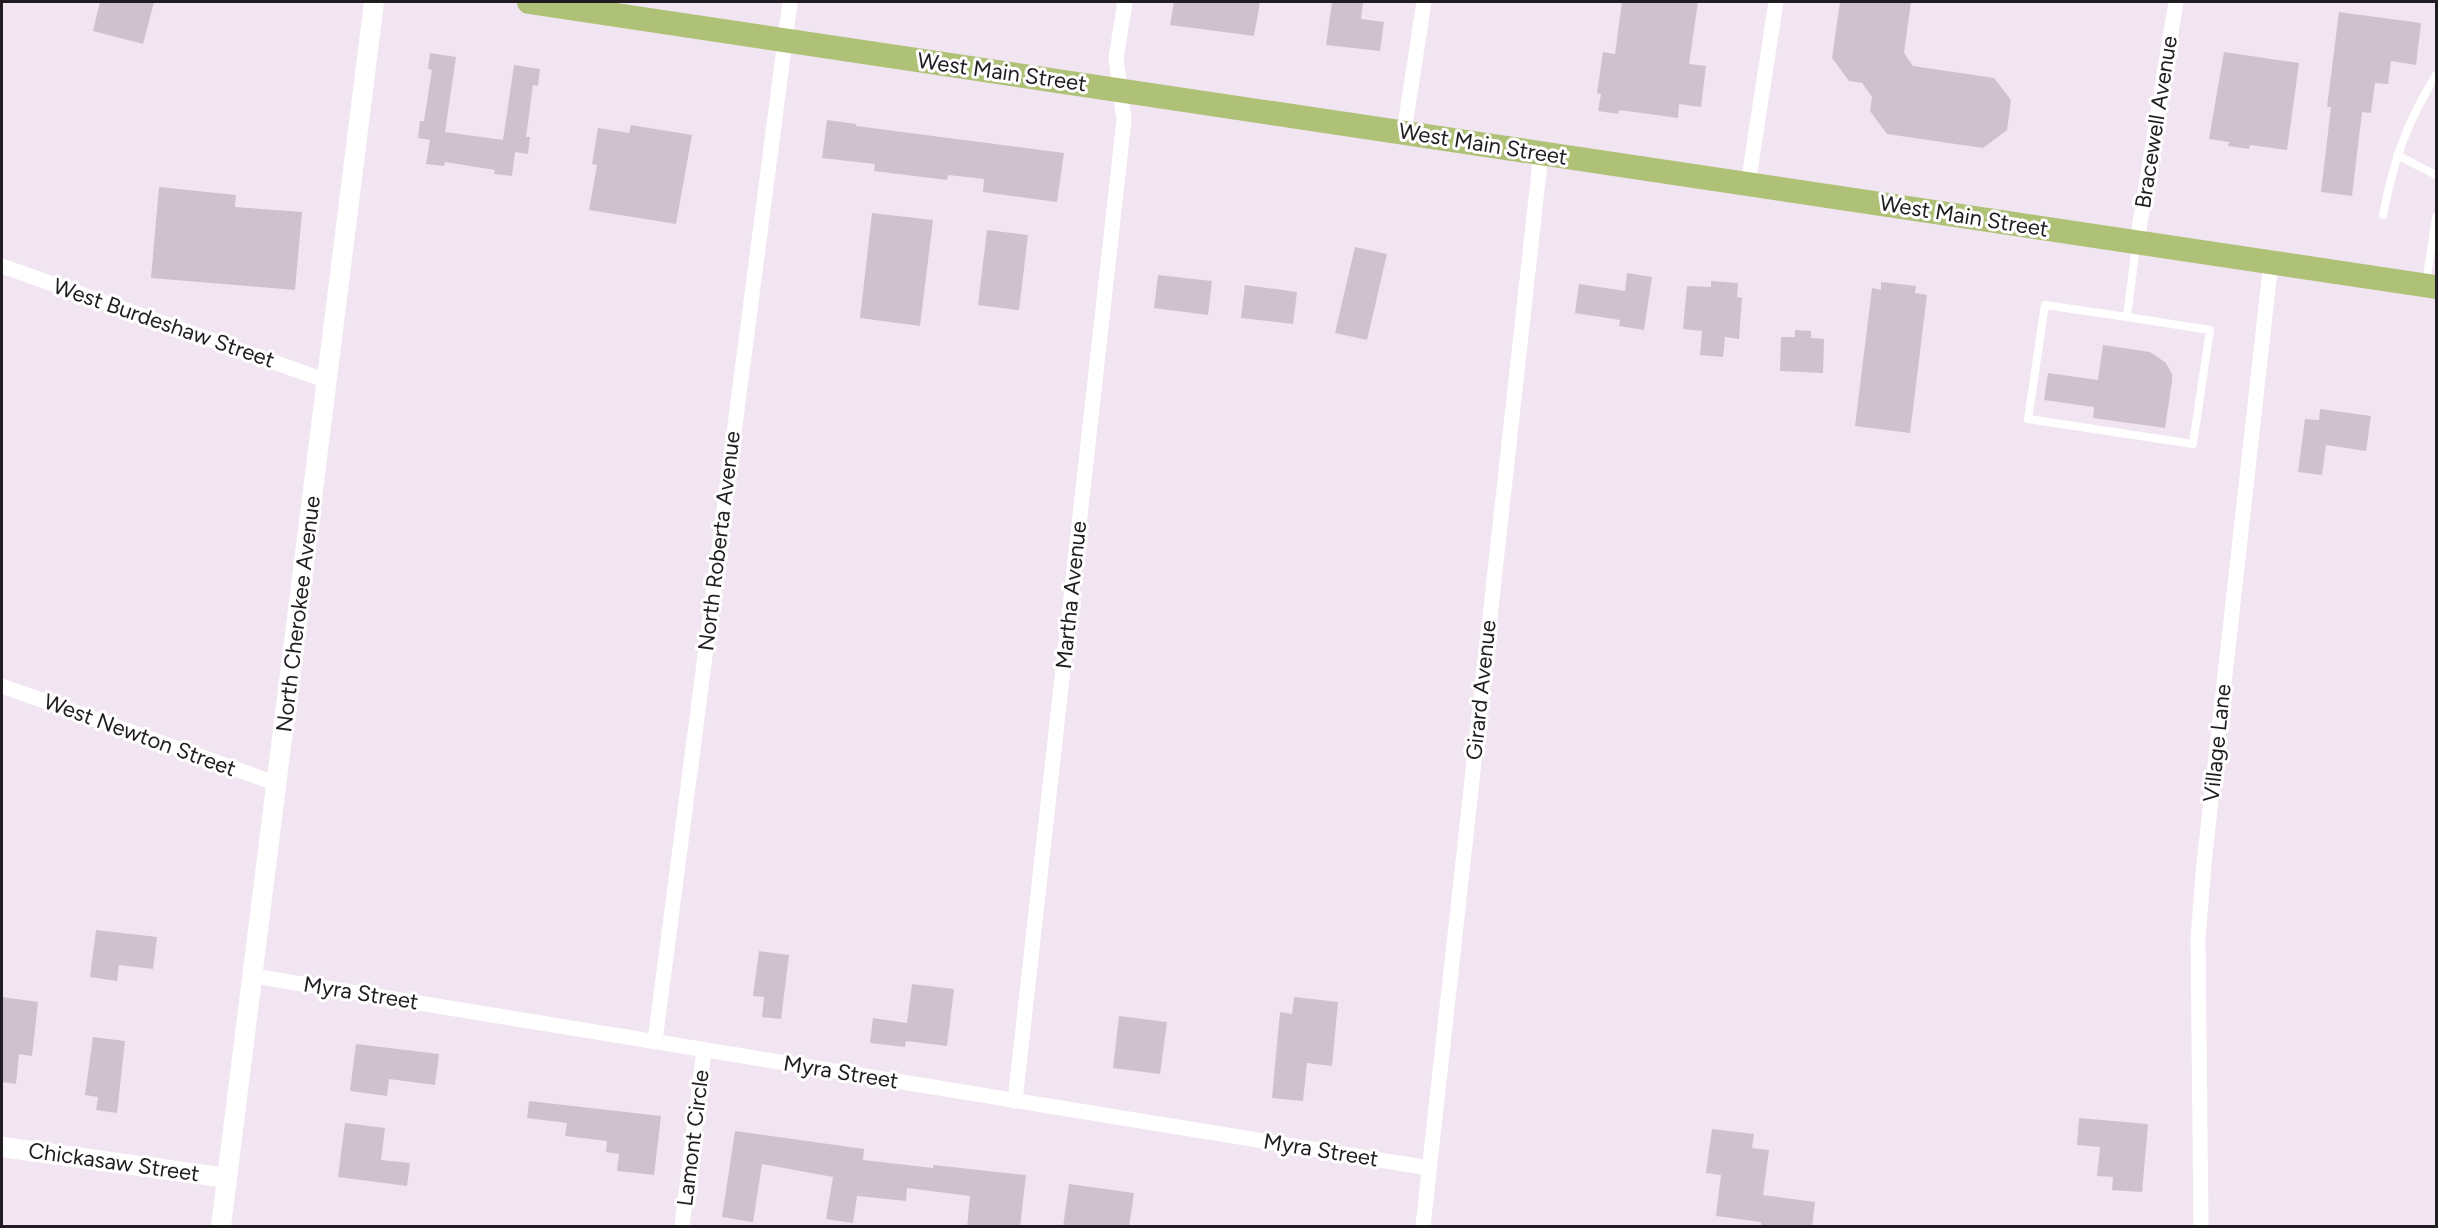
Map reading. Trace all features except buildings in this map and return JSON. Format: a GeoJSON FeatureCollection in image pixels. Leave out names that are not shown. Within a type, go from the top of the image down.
{"type":"FeatureCollection","features":[{"type":"Feature","properties":{"kind":"main road","name":"West Main Street"},"geometry":{"type":"LineString","coordinates":[[529,2],[587,6],[784,40],[2431,286]]}},
{"type":"Feature","properties":{"kind":"street","name":"North Cherokee Avenue"},"geometry":{"type":"LineString","coordinates":[[220,1227],[278,784],[374,2]]}},
{"type":"Feature","properties":{"kind":"street","name":"North Roberta Avenue"},"geometry":{"type":"LineString","coordinates":[[655,1041],[790,2]]}},
{"type":"Feature","properties":{"kind":"street","name":"Martha Avenue"},"geometry":{"type":"LineString","coordinates":[[1015,1101],[1123,132],[1124,120],[1116,58],[1125,2]]}},
{"type":"Feature","properties":{"kind":"street"},"geometry":{"type":"LineString","coordinates":[[1404,132],[1424,2]]}},
{"type":"Feature","properties":{"kind":"street"},"geometry":{"type":"LineString","coordinates":[[1748,184],[1776,2]]}},
{"type":"Feature","properties":{"kind":"street","name":"Bracewell Avenue"},"geometry":{"type":"LineString","coordinates":[[2137,242],[2176,2]]}},
{"type":"Feature","properties":{"kind":"street","name":"Girard Avenue"},"geometry":{"type":"LineString","coordinates":[[1423,1227],[1541,153]]}},
{"type":"Feature","properties":{"kind":"street","name":"Village Lane"},"geometry":{"type":"LineString","coordinates":[[2201,1227],[2198,939],[2204,863],[2271,262]]}},
{"type":"Feature","properties":{"kind":"street","name":"West Burdeshaw Street"},"geometry":{"type":"LineString","coordinates":[[2,266],[327,381]]}},
{"type":"Feature","properties":{"kind":"street","name":"West Newton Street"},"geometry":{"type":"LineString","coordinates":[[2,686],[278,784]]}},
{"type":"Feature","properties":{"kind":"street","name":"Myra Street"},"geometry":{"type":"LineString","coordinates":[[253,976],[1429,1168]]}},
{"type":"Feature","properties":{"kind":"street","name":"Lamont Circle"},"geometry":{"type":"LineString","coordinates":[[682,1227],[704,1050]]}},
{"type":"Feature","properties":{"kind":"street","name":"Chickasaw Street"},"geometry":{"type":"LineString","coordinates":[[2,1147],[227,1178]]}},
{"type":"Feature","properties":{"kind":"lane"},"geometry":{"type":"LineString","coordinates":[[2383,215],[2397,155],[2415,110],[2436,75]]}},
{"type":"Feature","properties":{"kind":"lane"},"geometry":{"type":"LineString","coordinates":[[2397,155],[2436,175]]}},
{"type":"Feature","properties":{"kind":"lane"},"geometry":{"type":"LineString","coordinates":[[2431,286],[2436,217]]}},
{"type":"Feature","properties":{"kind":"lane"},"geometry":{"type":"LineString","coordinates":[[2127,317],[2137,242]]}},
{"type":"Feature","properties":{"kind":"lane"},"geometry":{"type":"LineString","coordinates":[[2045,305],[2127,317],[2210,330],[2193,444],[2028,419],[2045,305]]}}]}
